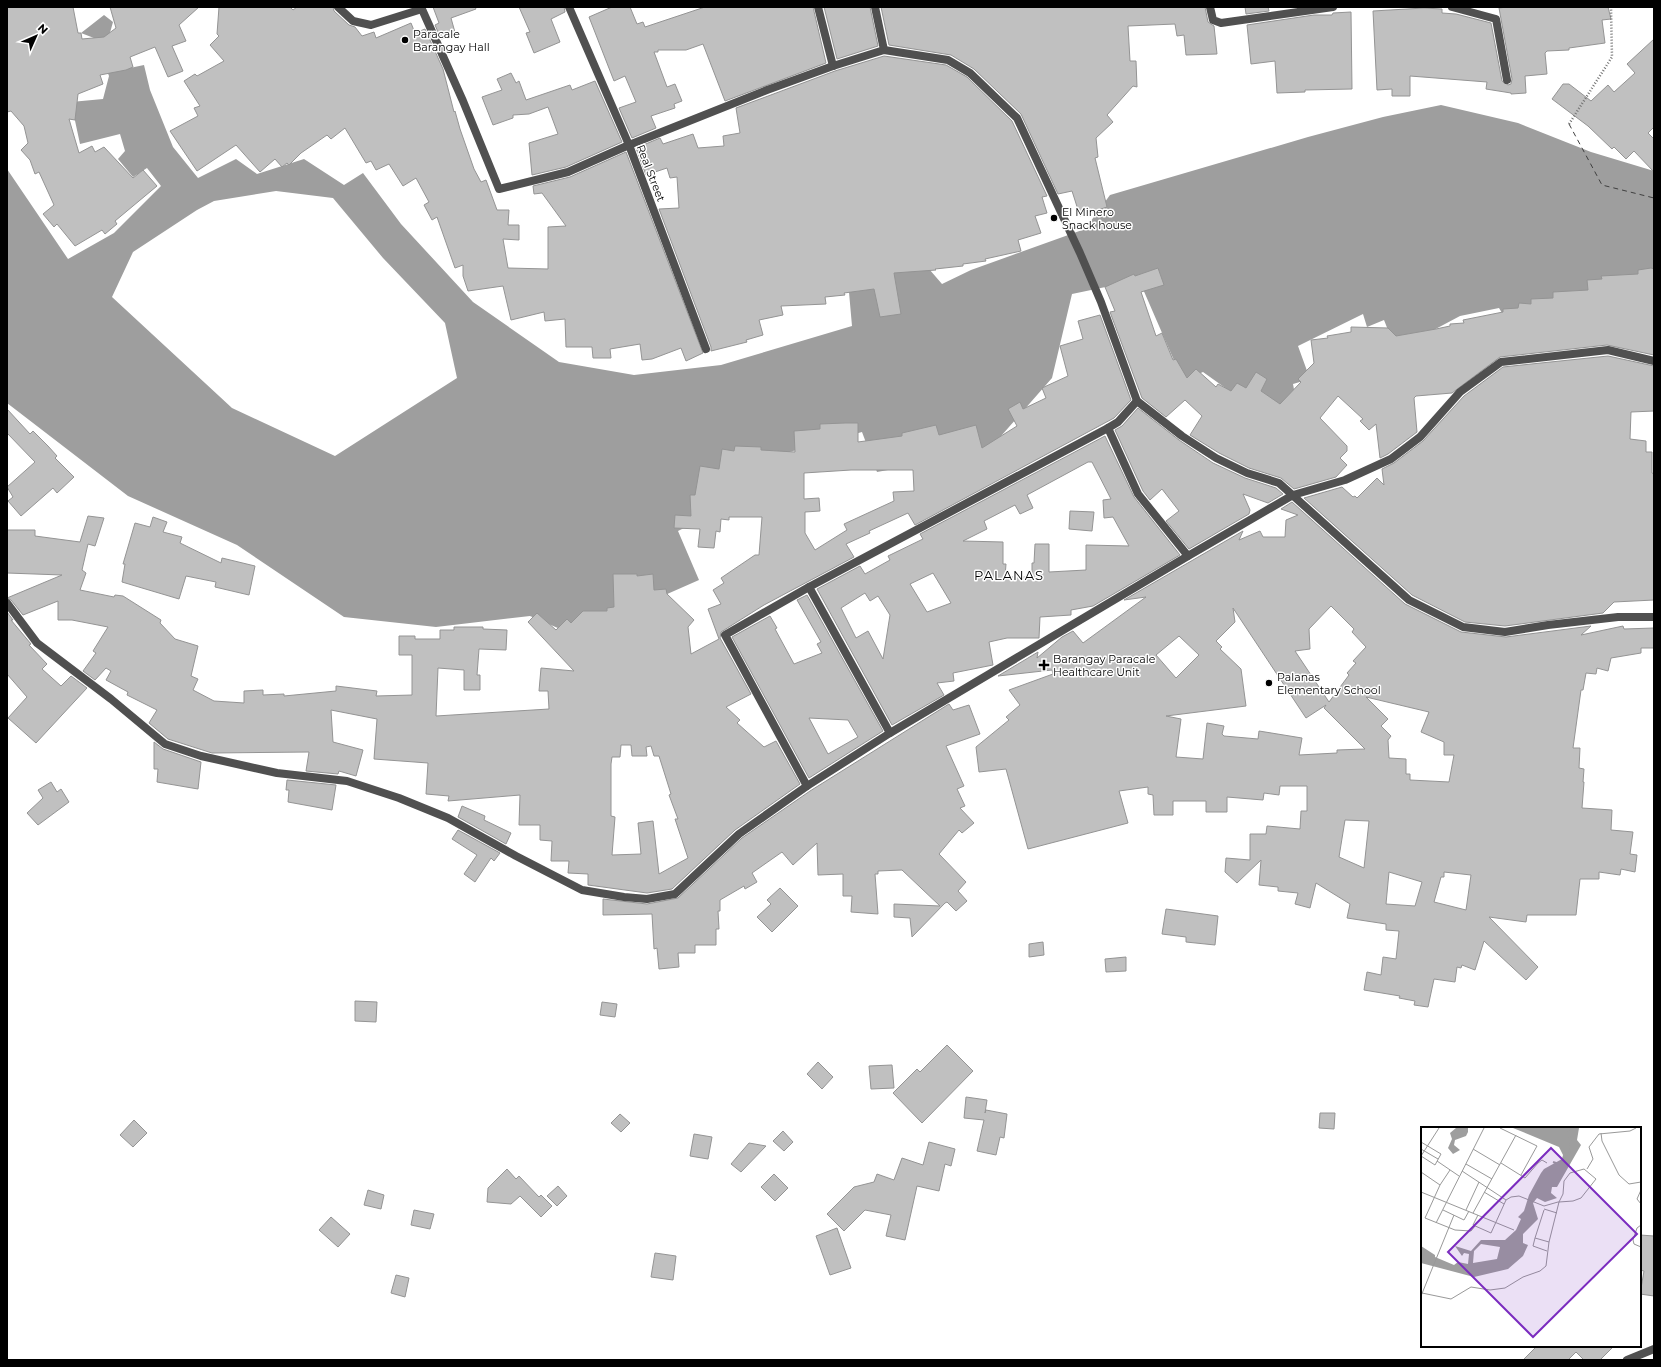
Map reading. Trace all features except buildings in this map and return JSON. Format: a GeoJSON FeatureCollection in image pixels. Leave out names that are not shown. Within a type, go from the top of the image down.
{"type":"FeatureCollection","features":[{"type":"Feature","properties":{"kind":"street"},"geometry":{"type":"LineString","coordinates":[[338,7],[353,21],[371,25],[422,8],[463,101],[499,189],[568,172],[629,145],[767,90],[833,66],[884,50],[948,60],[970,73],[1017,118],[1064,214],[1101,302],[1137,401],[1182,436],[1216,458],[1247,473],[1279,483],[1409,600],[1463,627],[1505,632],[1548,625],[1618,617],[1654,617]]}},
{"type":"Feature","properties":{"kind":"street","name":"Real Street"},"geometry":{"type":"LineString","coordinates":[[569,7],[629,145],[706,349]]}},
{"type":"Feature","properties":{"kind":"street"},"geometry":{"type":"LineString","coordinates":[[818,7],[833,66]]}},
{"type":"Feature","properties":{"kind":"street"},"geometry":{"type":"LineString","coordinates":[[876,7],[884,50]]}},
{"type":"Feature","properties":{"kind":"street"},"geometry":{"type":"LineString","coordinates":[[1210,7],[1213,20],[1221,23],[1333,7]]}},
{"type":"Feature","properties":{"kind":"street"},"geometry":{"type":"LineString","coordinates":[[1452,7],[1496,19],[1507,80]]}},
{"type":"Feature","properties":{"kind":"street"},"geometry":{"type":"LineString","coordinates":[[7,603],[37,643],[111,699],[166,744],[201,756],[276,773],[347,781],[399,798],[448,818],[516,856],[582,890],[647,899],[675,894],[739,834],[807,786],[890,733],[1188,556],[1293,495],[1345,480],[1392,459],[1420,437],[1460,392],[1501,362],[1608,350],[1654,361]]}},
{"type":"Feature","properties":{"kind":"street"},"geometry":{"type":"LineString","coordinates":[[807,786],[725,635],[809,587],[1108,428],[1118,422],[1137,401]]}},
{"type":"Feature","properties":{"kind":"street"},"geometry":{"type":"LineString","coordinates":[[1108,428],[1138,494],[1188,556]]}},
{"type":"Feature","properties":{"kind":"street"},"geometry":{"type":"LineString","coordinates":[[809,587],[890,733]]}},
{"type":"Feature","properties":{"kind":"street"},"geometry":{"type":"LineString","coordinates":[[1627,1360],[1654,1349]]}},
{"type":"Feature","properties":{"kind":"path"},"geometry":{"type":"LineString","coordinates":[[1569,124],[1612,57],[1611,7]]}},
{"type":"Feature","properties":{"kind":"shaded area"},"geometry":{"type":"Polygon","coordinates":[[[104,15],[113,22],[108,40],[125,69],[144,65],[150,90],[173,147],[198,178],[236,159],[257,174],[304,159],[344,185],[363,173],[401,224],[473,302],[559,362],[634,375],[721,365],[852,326],[848,281],[923,262],[942,284],[971,270],[1085,229],[1110,195],[1308,137],[1383,117],[1441,105],[1518,123],[1591,152],[1654,171],[1654,275],[1505,318],[1499,308],[1460,316],[1396,350],[1384,320],[1367,327],[1363,314],[1298,346],[1310,379],[1293,384],[1304,444],[1203,372],[1183,381],[1139,280],[1072,294],[1052,378],[987,452],[877,472],[862,432],[764,459],[702,519],[678,531],[699,580],[574,635],[530,616],[436,627],[344,617],[237,545],[128,496],[7,403],[7,169],[68,259],[114,233],[161,186],[147,168],[133,177],[118,159],[125,151],[120,134],[80,144],[71,102],[103,99],[109,76],[94,38],[81,33],[104,15]],[[276,191],[214,201],[197,210],[133,252],[112,297],[232,408],[335,456],[457,378],[445,323],[383,258],[333,198],[276,191]]]}},
{"type":"Feature","properties":{"kind":"ferry route"},"geometry":{"type":"LineString","coordinates":[[1569,124],[1602,185],[1654,198]]}},
{"type":"Feature","properties":{"kind":"place","name":"Paracale Barangay Hall"},"geometry":{"type":"Point","coordinates":[405,40]}},
{"type":"Feature","properties":{"kind":"place","name":"El Minero Snack house"},"geometry":{"type":"Point","coordinates":[1054,218]}},
{"type":"Feature","properties":{"kind":"place","name":"Barangay Paracale Healthcare Unit"},"geometry":{"type":"Point","coordinates":[1044,665]}},
{"type":"Feature","properties":{"kind":"place","name":"Palanas Elementary School"},"geometry":{"type":"Point","coordinates":[1269,683]}},
{"type":"Feature","properties":{"kind":"district","name":"PALANAS"},"geometry":{"type":"Point","coordinates":[1009,575]}}]}
